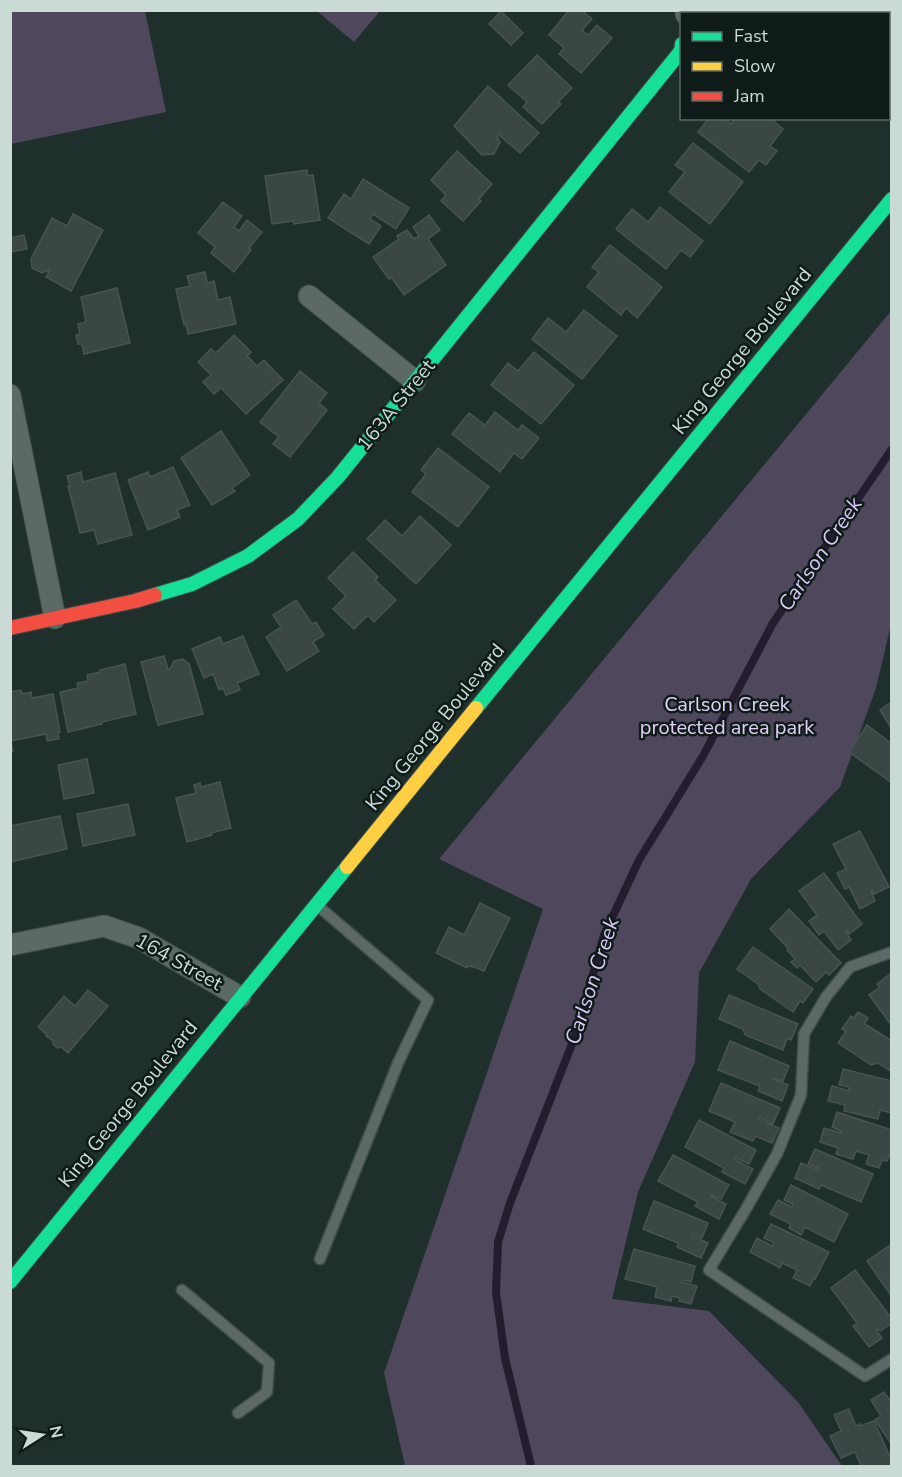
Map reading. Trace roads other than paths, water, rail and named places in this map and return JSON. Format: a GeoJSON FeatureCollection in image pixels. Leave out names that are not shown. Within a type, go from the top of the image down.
{"type":"FeatureCollection","features":[{"type":"Feature","properties":{"kind":"main road","name":"163A Street"},"geometry":{"type":"LineString","coordinates":[[10,628],[135,601],[192,584],[248,556],[298,519],[338,477],[680,52]]}},
{"type":"Feature","properties":{"kind":"main road","name":"King George Boulevard"},"geometry":{"type":"LineString","coordinates":[[10,1282],[891,199]]}},
{"type":"Feature","properties":{"kind":"street"},"geometry":{"type":"LineString","coordinates":[[309,296],[415,381]]}},
{"type":"Feature","properties":{"kind":"street"},"geometry":{"type":"LineString","coordinates":[[10,395],[55,618]]}},
{"type":"Feature","properties":{"kind":"street","name":"164 Street"},"geometry":{"type":"LineString","coordinates":[[10,945],[104,926],[139,938],[240,997]]}},
{"type":"Feature","properties":{"kind":"lane"},"geometry":{"type":"LineString","coordinates":[[316,904],[428,1000],[398,1063],[320,1260]]}},
{"type":"Feature","properties":{"kind":"lane"},"geometry":{"type":"LineString","coordinates":[[891,952],[850,967],[826,997],[804,1034],[801,1095],[777,1154],[709,1270],[865,1376],[891,1359]]}},
{"type":"Feature","properties":{"kind":"lane"},"geometry":{"type":"LineString","coordinates":[[182,1290],[269,1363],[267,1392],[238,1413]]}},
{"type":"Feature","properties":{"kind":"waterway","name":"Carlson Creek"},"geometry":{"type":"LineString","coordinates":[[531,1466],[505,1358],[496,1292],[498,1242],[510,1203],[577,1031],[604,935],[639,860],[703,756],[773,623],[892,449]]}},
{"type":"Feature","properties":{"kind":"park label","name":"Carlson Creek protected area park"},"geometry":{"type":"Point","coordinates":[727,716]}}]}
